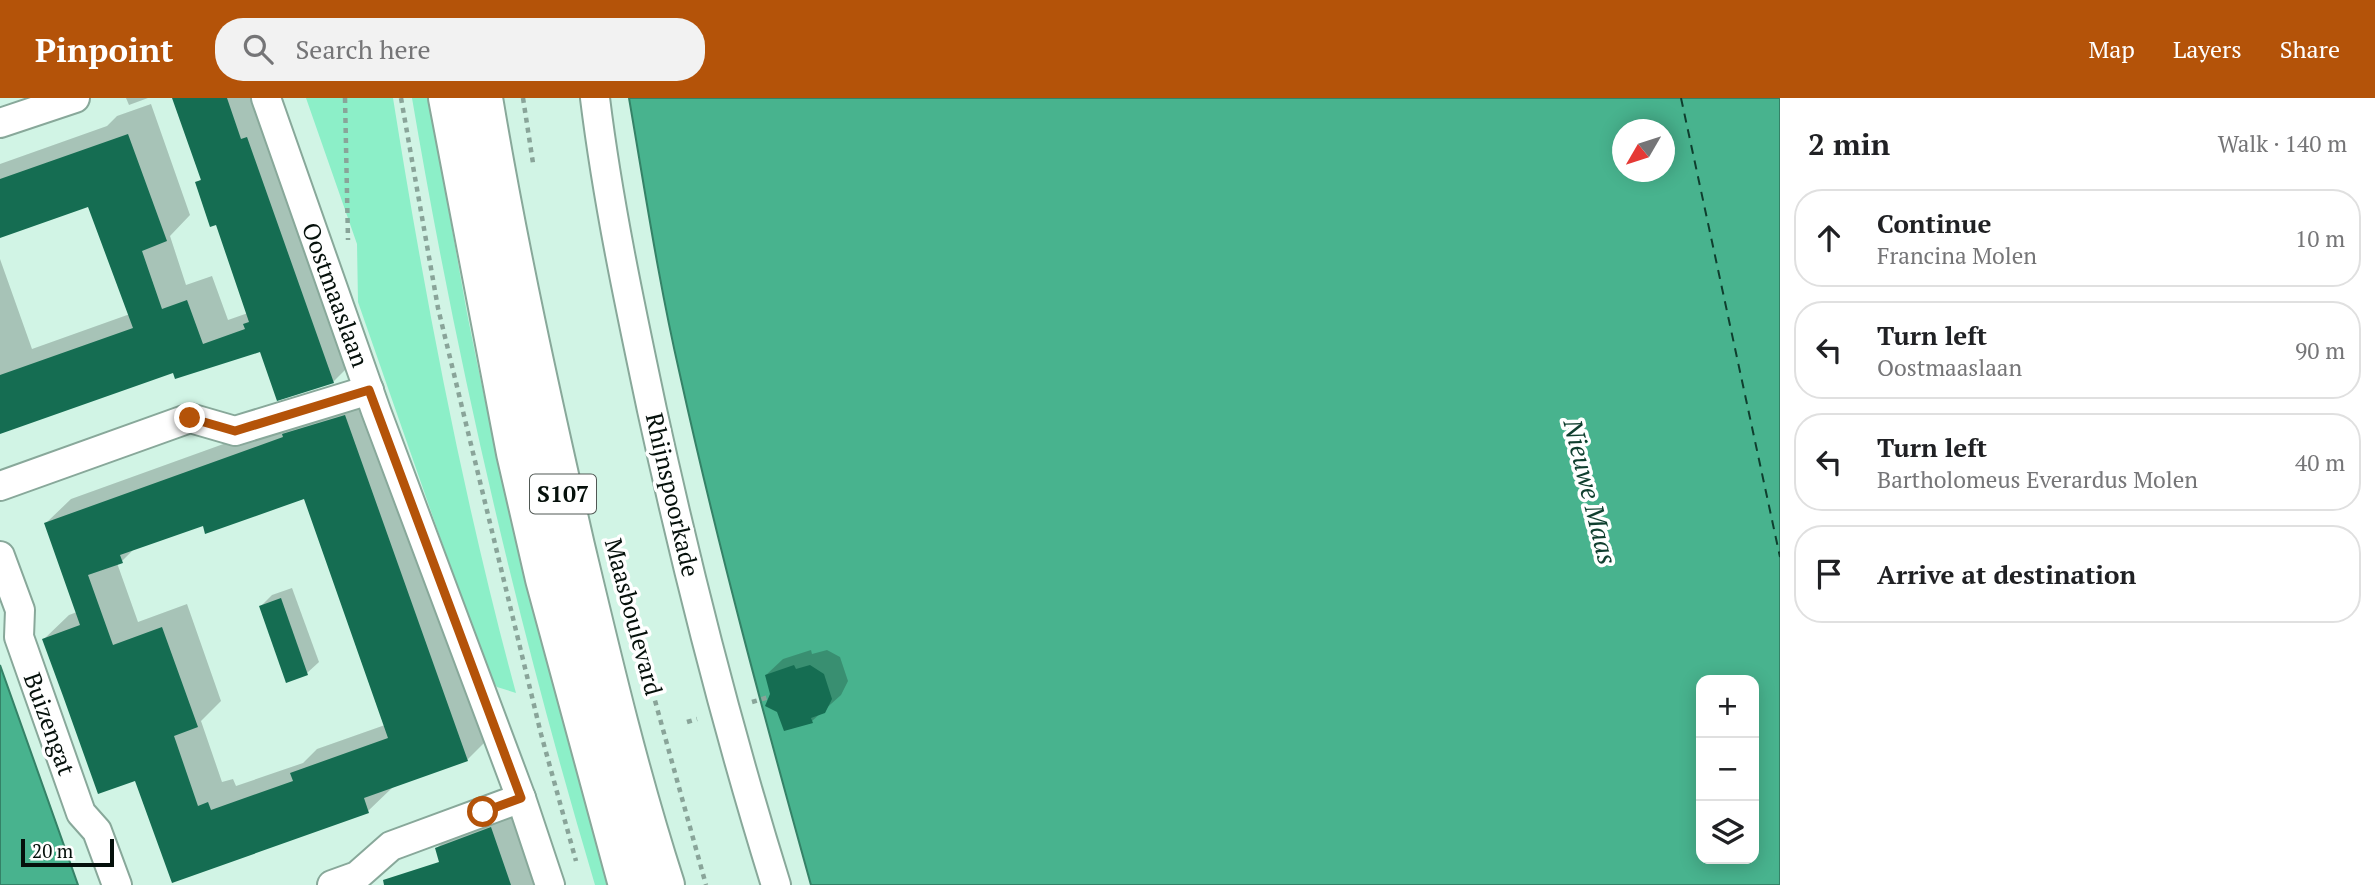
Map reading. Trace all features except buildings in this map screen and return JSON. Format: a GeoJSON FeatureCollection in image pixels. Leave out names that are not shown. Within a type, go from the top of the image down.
{"type":"FeatureCollection","features":[{"type":"Feature","properties":{"kind":"main road","name":"S107"},"geometry":{"type":"LineString","coordinates":[[448,98],[516,453],[545,579],[628,885]]}},
{"type":"Feature","properties":{"kind":"main road","name":"Maasboulevard"},"geometry":{"type":"LineString","coordinates":[[483,98],[554,455],[603,662],[665,885]]}},
{"type":"Feature","properties":{"kind":"street"},"geometry":{"type":"LineString","coordinates":[[0,123],[75,98]]}},
{"type":"Feature","properties":{"kind":"street","name":"Oostmaaslaan"},"geometry":{"type":"LineString","coordinates":[[266,98],[369,390],[521,798],[550,885]]}},
{"type":"Feature","properties":{"kind":"street","name":"Rhijnspoorkade"},"geometry":{"type":"LineString","coordinates":[[594,98],[616,239],[675,513],[724,711],[776,885]]}},
{"type":"Feature","properties":{"kind":"street"},"geometry":{"type":"LineString","coordinates":[[0,486],[190,418],[235,431],[369,390]]}},
{"type":"Feature","properties":{"kind":"street","name":"Buizengat"},"geometry":{"type":"LineString","coordinates":[[0,556],[20,610],[19,637],[81,813],[97,831],[117,885]]}},
{"type":"Feature","properties":{"kind":"street"},"geometry":{"type":"LineString","coordinates":[[332,885],[357,876],[391,846],[521,798]]}},
{"type":"Feature","properties":{"kind":"path"},"geometry":{"type":"LineString","coordinates":[[345,98],[347,246]]}},
{"type":"Feature","properties":{"kind":"path"},"geometry":{"type":"LineString","coordinates":[[401,98],[438,308],[541,734],[579,872]]}},
{"type":"Feature","properties":{"kind":"path"},"geometry":{"type":"LineString","coordinates":[[523,98],[534,173]]}},
{"type":"Feature","properties":{"kind":"path","name":"Maasboulevard"},"geometry":{"type":"LineString","coordinates":[[620,572],[706,885]]}},
{"type":"Feature","properties":{"kind":"shaded area"},"geometry":{"type":"Polygon","coordinates":[[[306,98],[393,98],[418,248],[462,472],[516,693],[497,687],[487,672],[358,302],[357,244],[306,98]]]}},
{"type":"Feature","properties":{"kind":"shaded area"},"geometry":{"type":"Polygon","coordinates":[[[412,98],[428,98],[467,313],[514,529],[610,885],[595,885],[515,593],[469,396],[412,98]]]}},
{"type":"Feature","properties":{"kind":"water","name":"Nieuwe Maas"},"geometry":{"type":"Polygon","coordinates":[[[629,98],[1780,98],[1780,885],[811,885],[710,503],[665,306],[629,98]]]}},
{"type":"Feature","properties":{"kind":"water"},"geometry":{"type":"Polygon","coordinates":[[[0,665],[78,885],[0,885],[0,665]]]}},
{"type":"Feature","properties":{"kind":"ferry route"},"geometry":{"type":"LineString","coordinates":[[1681,98],[1780,557]]}},
{"type":"Feature","properties":{"kind":"route"},"geometry":{"type":"LineString","coordinates":[[190,418],[235,431],[369,390],[521,798],[483,812]]}}]}
